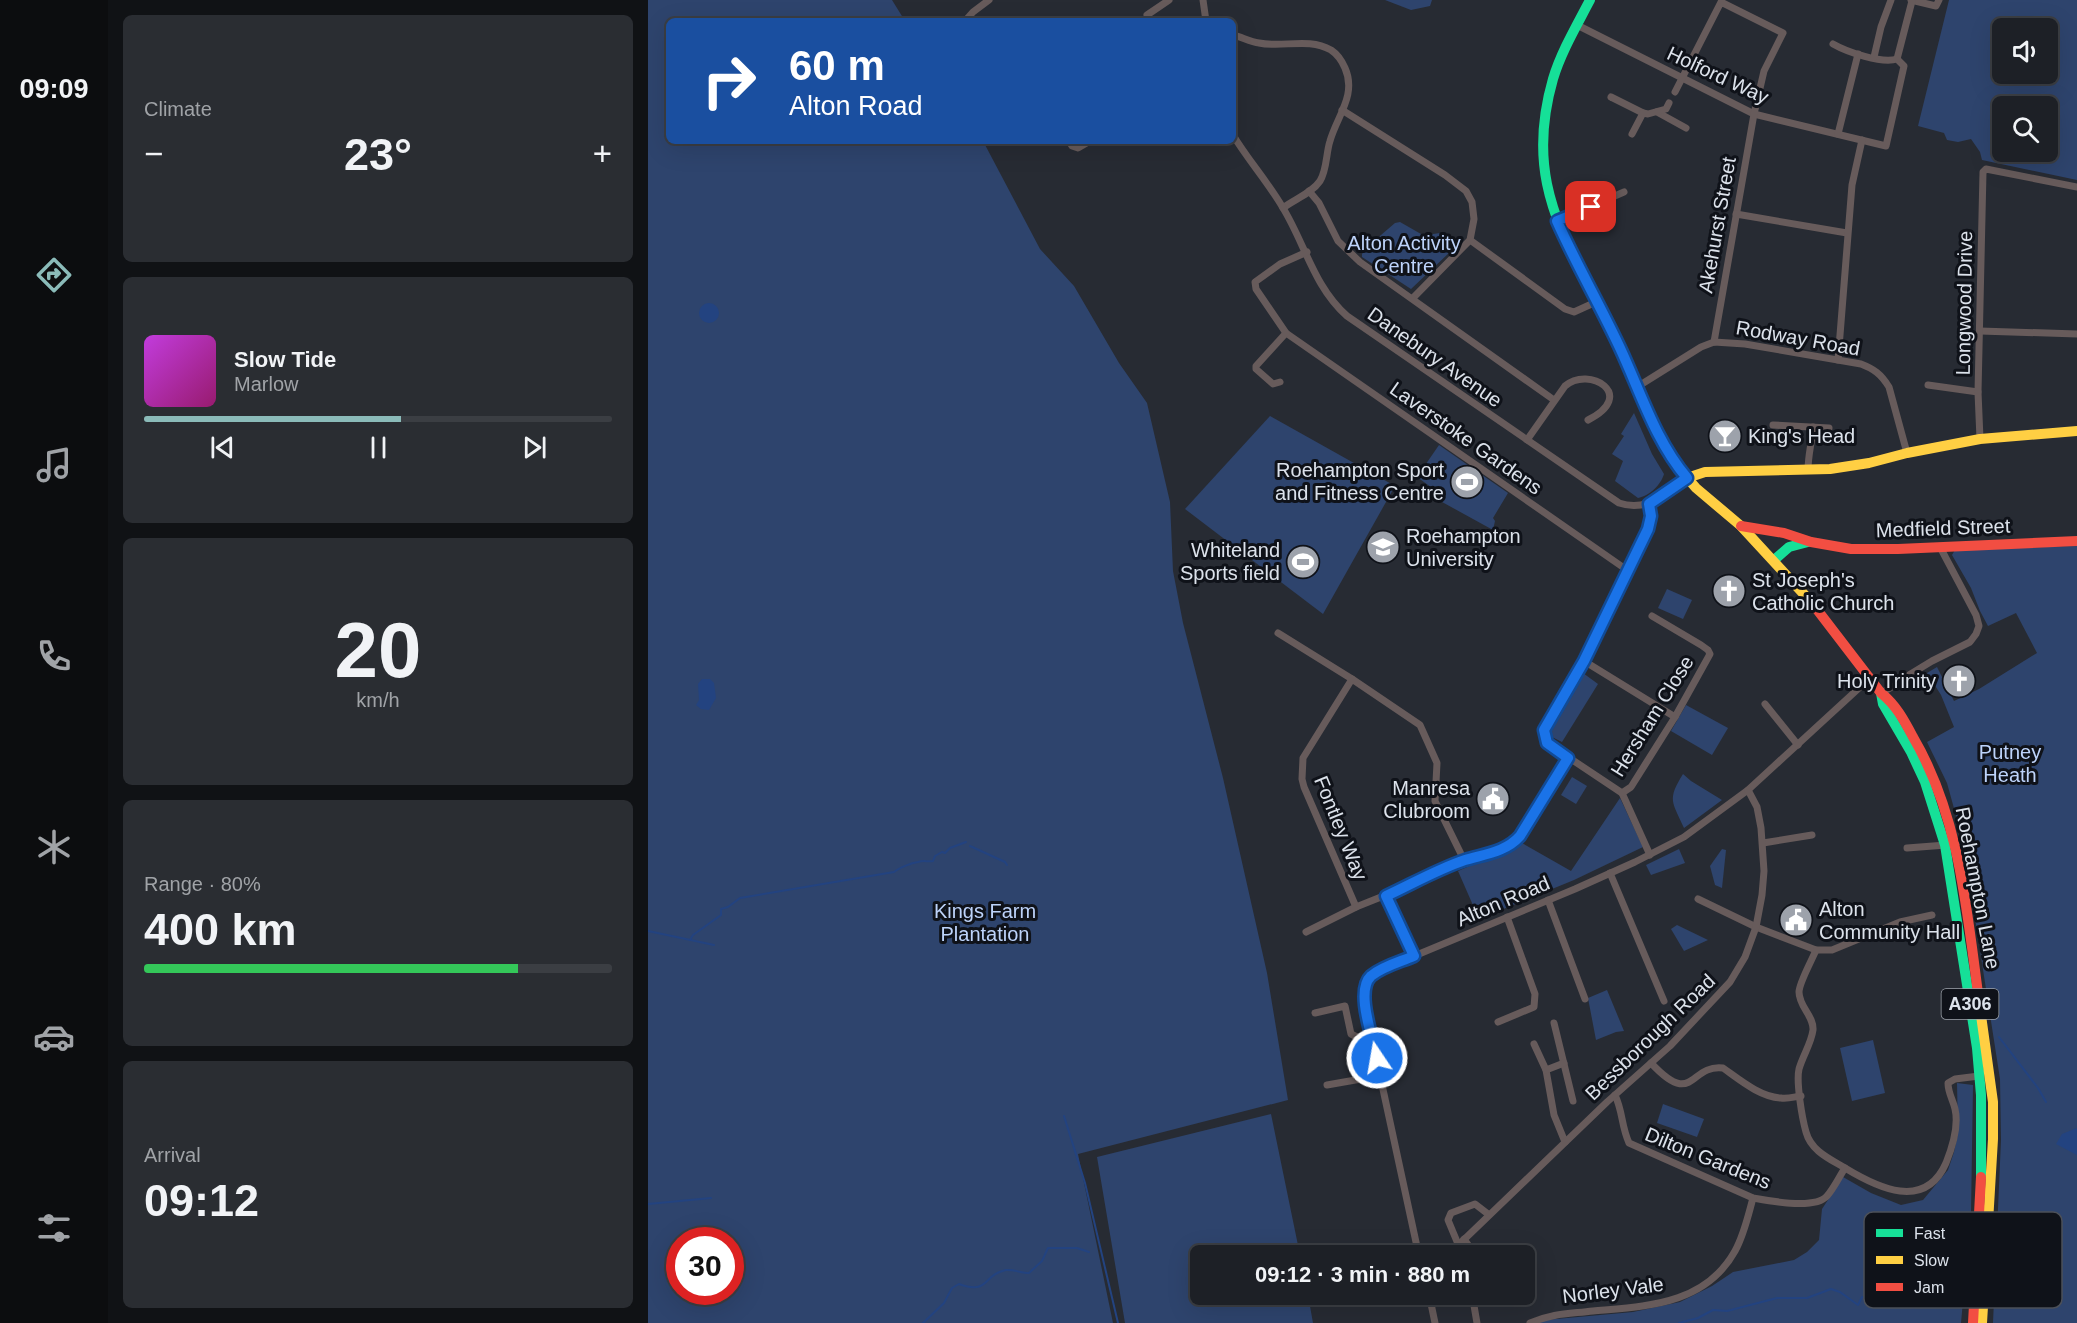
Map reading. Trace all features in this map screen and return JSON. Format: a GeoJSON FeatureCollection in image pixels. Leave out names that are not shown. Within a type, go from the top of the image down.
{"type":"FeatureCollection","features":[{"type":"Feature","properties":{"kind":"main road","name":"Roehampton Lane"},"geometry":{"type":"LineString","coordinates":[[1590,0],[1553,78],[1544,120],[1542,156],[1545,179],[1557,221],[1662,444],[1672,460],[1687,478],[1741,526],[1812,602],[1881,693],[1894,703],[1928,762],[1945,805],[1985,1075],[1993,1102],[1993,1139],[1986,1212]]}},
{"type":"Feature","properties":{"kind":"main road"},"geometry":{"type":"LineString","coordinates":[[1687,478],[1705,472],[1830,469],[1980,439],[2077,431]]}},
{"type":"Feature","properties":{"kind":"main road","name":"Medfield Street"},"geometry":{"type":"LineString","coordinates":[[1741,526],[1784,533],[1811,542],[1851,549],[2077,541]]}},
{"type":"Feature","properties":{"kind":"main road","name":"Medfield Street"},"geometry":{"type":"LineString","coordinates":[[1774,560],[1789,545],[1811,542]]}},
{"type":"Feature","properties":{"kind":"street"},"geometry":{"type":"LineString","coordinates":[[968,18],[989,0]]}},
{"type":"Feature","properties":{"kind":"street"},"geometry":{"type":"LineString","coordinates":[[1148,18],[1147,15],[1169,0]]}},
{"type":"Feature","properties":{"kind":"street"},"geometry":{"type":"LineString","coordinates":[[1203,0],[1206,18]]}},
{"type":"Feature","properties":{"kind":"street"},"geometry":{"type":"LineString","coordinates":[[1874,57],[1884,17],[1891,0]]}},
{"type":"Feature","properties":{"kind":"street"},"geometry":{"type":"LineString","coordinates":[[1833,44],[1858,54],[1890,61],[1897,59],[1912,0],[1936,6],[1939,0]]}},
{"type":"Feature","properties":{"kind":"street","name":"Akehurst Street"},"geometry":{"type":"LineString","coordinates":[[1682,78],[1721,2],[1783,33],[1764,71],[1754,114],[1714,342]]}},
{"type":"Feature","properties":{"kind":"street","name":"Holford Way"},"geometry":{"type":"LineString","coordinates":[[1577,25],[1754,114],[1886,146],[1904,66],[1897,59]]}},
{"type":"Feature","properties":{"kind":"street"},"geometry":{"type":"LineString","coordinates":[[1236,36],[1258,43],[1279,45],[1300,42],[1333,51],[1342,61],[1348,75],[1350,89],[1347,102],[1336,120],[1328,146],[1323,176],[1309,191],[1283,208]]}},
{"type":"Feature","properties":{"kind":"street"},"geometry":{"type":"LineString","coordinates":[[1838,134],[1858,54]]}},
{"type":"Feature","properties":{"kind":"street"},"geometry":{"type":"LineString","coordinates":[[1675,92],[1682,78]]}},
{"type":"Feature","properties":{"kind":"street"},"geometry":{"type":"LineString","coordinates":[[1611,97],[1642,113],[1666,109],[1669,103]]}},
{"type":"Feature","properties":{"kind":"street"},"geometry":{"type":"LineString","coordinates":[[1342,111],[1445,175],[1466,190],[1472,202],[1474,219],[1470,240],[1413,298]]}},
{"type":"Feature","properties":{"kind":"street"},"geometry":{"type":"LineString","coordinates":[[1657,112],[1686,128]]}},
{"type":"Feature","properties":{"kind":"street"},"geometry":{"type":"LineString","coordinates":[[1632,134],[1642,113]]}},
{"type":"Feature","properties":{"kind":"street","name":"Danebury Avenue"},"geometry":{"type":"LineString","coordinates":[[1236,139],[1283,208],[1307,252],[1325,293],[1347,316],[1619,503],[1631,506],[1649,504]]}},
{"type":"Feature","properties":{"kind":"street"},"geometry":{"type":"LineString","coordinates":[[1838,360],[1852,185],[1862,140]]}},
{"type":"Feature","properties":{"kind":"street"},"geometry":{"type":"LineString","coordinates":[[1071,144],[1078,148],[1085,144]]}},
{"type":"Feature","properties":{"kind":"street","name":"Longwood Drive"},"geometry":{"type":"LineString","coordinates":[[1980,439],[1978,392],[1983,172],[1986,169],[2077,187]]}},
{"type":"Feature","properties":{"kind":"street"},"geometry":{"type":"LineString","coordinates":[[1309,191],[1319,203],[1338,241],[1360,262],[1554,400]]}},
{"type":"Feature","properties":{"kind":"street"},"geometry":{"type":"LineString","coordinates":[[1557,221],[1624,192]]}},
{"type":"Feature","properties":{"kind":"street"},"geometry":{"type":"LineString","coordinates":[[1736,214],[1847,233]]}},
{"type":"Feature","properties":{"kind":"street"},"geometry":{"type":"LineString","coordinates":[[1470,240],[1565,309],[1574,312],[1596,302]]}},
{"type":"Feature","properties":{"kind":"street","name":"Laverstoke Gardens"},"geometry":{"type":"LineString","coordinates":[[1307,252],[1280,264],[1255,282],[1256,289],[1286,333],[1627,570]]}},
{"type":"Feature","properties":{"kind":"street"},"geometry":{"type":"LineString","coordinates":[[1980,331],[2077,334]]}},
{"type":"Feature","properties":{"kind":"street"},"geometry":{"type":"LineString","coordinates":[[1280,382],[1273,384],[1256,369],[1256,366],[1286,333]]}},
{"type":"Feature","properties":{"kind":"street","name":"Rodway Road"},"geometry":{"type":"LineString","coordinates":[[1637,387],[1701,347],[1714,342],[1745,344],[1861,364],[1883,377],[1889,387],[1906,453]]}},
{"type":"Feature","properties":{"kind":"street"},"geometry":{"type":"LineString","coordinates":[[1527,440],[1554,400],[1572,380],[1586,379],[1601,384],[1610,391],[1610,400],[1601,414],[1588,420]]}},
{"type":"Feature","properties":{"kind":"street"},"geometry":{"type":"LineString","coordinates":[[1928,385],[1978,392]]}},
{"type":"Feature","properties":{"kind":"street"},"geometry":{"type":"LineString","coordinates":[[1773,425],[1829,428]]}},
{"type":"Feature","properties":{"kind":"street"},"geometry":{"type":"LineString","coordinates":[[1808,470],[1808,452],[1813,428]]}},
{"type":"Feature","properties":{"kind":"street"},"geometry":{"type":"LineString","coordinates":[[1650,855],[1622,793],[1547,743],[1544,730],[1584,661],[1651,522],[1649,504],[1687,478]]}},
{"type":"Feature","properties":{"kind":"street"},"geometry":{"type":"LineString","coordinates":[[1881,693],[1905,680],[1908,675],[1970,642],[1976,634],[1979,626],[1976,615],[1940,547]]}},
{"type":"Feature","properties":{"kind":"street","name":"Hersham Close"},"geometry":{"type":"LineString","coordinates":[[1622,793],[1631,787],[1675,717],[1710,654],[1701,645],[1652,616]]}},
{"type":"Feature","properties":{"kind":"street"},"geometry":{"type":"LineString","coordinates":[[1278,633],[1411,717],[1420,725],[1437,763],[1435,801],[1464,860]]}},
{"type":"Feature","properties":{"kind":"street"},"geometry":{"type":"LineString","coordinates":[[1584,661],[1675,717]]}},
{"type":"Feature","properties":{"kind":"street","name":"Alton Road"},"geometry":{"type":"LineString","coordinates":[[1415,1245],[1363,991],[1366,983],[1383,969],[1610,873],[1688,835],[1748,790],[1871,677]]}},
{"type":"Feature","properties":{"kind":"street","name":"Fontley Way"},"geometry":{"type":"LineString","coordinates":[[1352,679],[1303,758],[1301,765],[1304,787],[1356,907]]}},
{"type":"Feature","properties":{"kind":"street"},"geometry":{"type":"LineString","coordinates":[[1765,704],[1798,744]]}},
{"type":"Feature","properties":{"kind":"street"},"geometry":{"type":"LineString","coordinates":[[1306,932],[1356,907],[1386,896],[1464,860],[1487,855],[1515,842],[1568,758]]}},
{"type":"Feature","properties":{"kind":"street","name":"Bessborough Road"},"geometry":{"type":"LineString","coordinates":[[1457,1245],[1615,1095],[1652,1063],[1730,982],[1745,957],[1756,927],[1762,895],[1763,843],[1757,807],[1748,790]]}},
{"type":"Feature","properties":{"kind":"street"},"geometry":{"type":"LineString","coordinates":[[1763,843],[1812,835]]}},
{"type":"Feature","properties":{"kind":"street"},"geometry":{"type":"LineString","coordinates":[[1907,848],[1950,844]]}},
{"type":"Feature","properties":{"kind":"street"},"geometry":{"type":"LineString","coordinates":[[1610,873],[1664,1000]]}},
{"type":"Feature","properties":{"kind":"street"},"geometry":{"type":"LineString","coordinates":[[1386,896],[1414,956]]}},
{"type":"Feature","properties":{"kind":"street"},"geometry":{"type":"LineString","coordinates":[[1698,899],[1756,927],[1816,950],[1832,950],[1900,922],[1932,915]]}},
{"type":"Feature","properties":{"kind":"street"},"geometry":{"type":"LineString","coordinates":[[1548,900],[1585,999]]}},
{"type":"Feature","properties":{"kind":"street"},"geometry":{"type":"LineString","coordinates":[[1498,1022],[1534,1007],[1535,994],[1508,917]]}},
{"type":"Feature","properties":{"kind":"street"},"geometry":{"type":"LineString","coordinates":[[1816,950],[1798,992],[1813,1027],[1800,1067],[1806,1133],[1812,1145],[1823,1155],[1881,1187],[1899,1192],[1919,1190],[1932,1182],[1945,1165],[1954,1134],[1956,1111],[1948,1091],[1948,1083],[1985,1075]]}},
{"type":"Feature","properties":{"kind":"street"},"geometry":{"type":"LineString","coordinates":[[1315,1013],[1345,1006],[1351,1034],[1361,1039],[1372,1037]]}},
{"type":"Feature","properties":{"kind":"street"},"geometry":{"type":"LineString","coordinates":[[1554,1023],[1573,1101]]}},
{"type":"Feature","properties":{"kind":"street"},"geometry":{"type":"LineString","coordinates":[[1327,1085],[1361,1078],[1356,1057],[1361,1039]]}},
{"type":"Feature","properties":{"kind":"street"},"geometry":{"type":"LineString","coordinates":[[1534,1044],[1546,1070],[1554,1115],[1565,1142]]}},
{"type":"Feature","properties":{"kind":"street"},"geometry":{"type":"LineString","coordinates":[[1546,1070],[1564,1063]]}},
{"type":"Feature","properties":{"kind":"street"},"geometry":{"type":"LineString","coordinates":[[1652,1063],[1664,1076],[1679,1084],[1688,1083],[1717,1068],[1723,1068],[1770,1096],[1781,1098],[1801,1096]]}},
{"type":"Feature","properties":{"kind":"street","name":"Dilton Gardens"},"geometry":{"type":"LineString","coordinates":[[1615,1095],[1621,1107],[1622,1127],[1629,1143],[1753,1198],[1775,1202],[1816,1202],[1826,1198],[1845,1168]]}},
{"type":"Feature","properties":{"kind":"street","name":"Norley Vale"},"geometry":{"type":"LineString","coordinates":[[1530,1323],[1550,1315],[1653,1306],[1684,1297],[1712,1280],[1725,1266],[1736,1250],[1753,1198]]}},
{"type":"Feature","properties":{"kind":"street"},"geometry":{"type":"LineString","coordinates":[[1465,1245],[1449,1220],[1450,1213],[1475,1204],[1488,1214]]}},
{"type":"Feature","properties":{"kind":"street"},"geometry":{"type":"LineString","coordinates":[[1431,1305],[1435,1323]]}},
{"type":"Feature","properties":{"kind":"street"},"geometry":{"type":"LineString","coordinates":[[1474,1305],[1477,1323]]}},
{"type":"Feature","properties":{"kind":"green space","name":"Kings Farm Plantation"},"geometry":{"type":"Polygon","coordinates":[[[648,0],[892,0],[903,18],[666,18],[666,144],[985,144],[1040,249],[1074,286],[1119,363],[1147,403],[1170,502],[1173,571],[1183,623],[1223,778],[1267,973],[1288,1100],[1078,1154],[1113,1323],[648,1323],[648,0]]]}},
{"type":"Feature","properties":{"kind":"green space"},"geometry":{"type":"Polygon","coordinates":[[[1385,0],[1432,0],[1430,6],[1411,10],[1385,0]]]}},
{"type":"Feature","properties":{"kind":"green space"},"geometry":{"type":"Polygon","coordinates":[[[1949,0],[2077,0],[2077,180],[1982,160],[1980,152],[1971,139],[1958,142],[1947,140],[1944,133],[1918,126],[1949,0]]]}},
{"type":"Feature","properties":{"kind":"green space","name":"Alton Activity Centre"},"geometry":{"type":"Polygon","coordinates":[[[1400,222],[1428,238],[1440,233],[1450,252],[1411,289],[1362,257],[1367,247],[1395,223],[1400,222]]]}},
{"type":"Feature","properties":{"kind":"green space"},"geometry":{"type":"Polygon","coordinates":[[[1634,413],[1652,454],[1664,474],[1654,489],[1638,498],[1615,481],[1623,461],[1612,454],[1624,436],[1621,434],[1634,413]]]}},
{"type":"Feature","properties":{"kind":"green space","name":"Whiteland Sports field"},"geometry":{"type":"Polygon","coordinates":[[[1270,416],[1395,486],[1323,614],[1185,509],[1270,416]]]}},
{"type":"Feature","properties":{"kind":"green space"},"geometry":{"type":"Polygon","coordinates":[[[1439,445],[1508,493],[1493,518],[1495,521],[1493,530],[1433,497],[1435,490],[1417,477],[1439,445]]]}},
{"type":"Feature","properties":{"kind":"green space","name":"Putney Heath"},"geometry":{"type":"Polygon","coordinates":[[[2077,546],[2077,1323],[1993,1323],[1994,1308],[2062,1308],[2062,1212],[1998,1212],[2001,1140],[2000,1079],[1963,841],[1947,783],[1927,742],[1954,727],[1941,695],[1927,673],[1937,667],[1954,701],[1979,689],[2037,653],[2016,613],[1988,626],[1971,588],[1952,555],[1955,550],[2077,546]]]}},
{"type":"Feature","properties":{"kind":"green space"},"geometry":{"type":"Polygon","coordinates":[[[1667,589],[1692,600],[1683,619],[1658,608],[1667,589]]]}},
{"type":"Feature","properties":{"kind":"green space"},"geometry":{"type":"Polygon","coordinates":[[[1583,673],[1598,684],[1562,742],[1548,735],[1583,673]]]}},
{"type":"Feature","properties":{"kind":"green space"},"geometry":{"type":"Polygon","coordinates":[[[1686,705],[1728,728],[1712,755],[1671,731],[1686,705]]]}},
{"type":"Feature","properties":{"kind":"green space"},"geometry":{"type":"Polygon","coordinates":[[[1683,774],[1722,800],[1684,828],[1673,801],[1673,795],[1683,774]]]}},
{"type":"Feature","properties":{"kind":"green space"},"geometry":{"type":"Polygon","coordinates":[[[1572,777],[1587,786],[1576,804],[1561,795],[1572,777]]]}},
{"type":"Feature","properties":{"kind":"green space"},"geometry":{"type":"Polygon","coordinates":[[[1620,798],[1643,847],[1574,880],[1479,919],[1458,871],[1522,843],[1571,871],[1620,798]]]}},
{"type":"Feature","properties":{"kind":"green space"},"geometry":{"type":"Polygon","coordinates":[[[1679,849],[1685,863],[1651,875],[1646,865],[1679,849]]]}},
{"type":"Feature","properties":{"kind":"green space"},"geometry":{"type":"Polygon","coordinates":[[[1722,849],[1726,850],[1722,888],[1715,885],[1710,866],[1722,849]]]}},
{"type":"Feature","properties":{"kind":"green space"},"geometry":{"type":"Polygon","coordinates":[[[1677,925],[1708,940],[1684,951],[1671,929],[1677,925]]]}},
{"type":"Feature","properties":{"kind":"green space"},"geometry":{"type":"Polygon","coordinates":[[[1607,990],[1624,1031],[1596,1040],[1588,998],[1607,990]]]}},
{"type":"Feature","properties":{"kind":"green space"},"geometry":{"type":"Polygon","coordinates":[[[1873,1040],[1885,1093],[1852,1101],[1840,1048],[1873,1040]]]}},
{"type":"Feature","properties":{"kind":"green space"},"geometry":{"type":"Polygon","coordinates":[[[1957,1083],[1973,1085],[1971,1212],[1864,1212],[1864,1308],[1962,1308],[1961,1323],[1538,1323],[1545,1320],[1633,1312],[1680,1302],[1712,1286],[1733,1272],[1794,1260],[1807,1252],[1819,1240],[1822,1209],[1843,1177],[1871,1193],[1901,1205],[1923,1200],[1948,1170],[1958,1133],[1957,1083]]]}},
{"type":"Feature","properties":{"kind":"green space"},"geometry":{"type":"Polygon","coordinates":[[[1663,1104],[1704,1119],[1697,1137],[1657,1123],[1663,1104]]]}},
{"type":"Feature","properties":{"kind":"green space"},"geometry":{"type":"Polygon","coordinates":[[[1271,1114],[1298,1245],[1190,1245],[1190,1305],[1310,1305],[1313,1323],[1125,1323],[1097,1157],[1271,1114]]]}},
{"type":"Feature","properties":{"kind":"shaded area"},"geometry":{"type":"Polygon","coordinates":[[[709,303],[716,306],[719,313],[716,320],[709,323],[702,320],[699,313],[702,306],[709,303]]]}},
{"type":"Feature","properties":{"kind":"shaded area"},"geometry":{"type":"Polygon","coordinates":[[[702,679],[710,679],[714,683],[716,698],[709,710],[701,709],[696,705],[699,700],[698,684],[702,679]]]}},
{"type":"Feature","properties":{"kind":"shaded area"},"geometry":{"type":"Polygon","coordinates":[[[2077,1128],[2077,1155],[2056,1144],[2062,1134],[2077,1128]]]}},
{"type":"Feature","properties":{"kind":"waterway"},"geometry":{"type":"LineString","coordinates":[[690,940],[693,935],[721,915],[721,909],[740,898],[894,872],[912,863],[933,861],[935,856],[966,842]]}},
{"type":"Feature","properties":{"kind":"waterway"},"geometry":{"type":"LineString","coordinates":[[970,846],[1007,865]]}},
{"type":"Feature","properties":{"kind":"waterway"},"geometry":{"type":"LineString","coordinates":[[648,931],[714,945]]}},
{"type":"Feature","properties":{"kind":"waterway"},"geometry":{"type":"LineString","coordinates":[[1999,1037],[2046,1102]]}},
{"type":"Feature","properties":{"kind":"waterway"},"geometry":{"type":"LineString","coordinates":[[1064,1116],[1085,1183],[1118,1323]]}},
{"type":"Feature","properties":{"kind":"waterway"},"geometry":{"type":"LineString","coordinates":[[648,1204],[711,1198]]}},
{"type":"Feature","properties":{"kind":"waterway"},"geometry":{"type":"LineString","coordinates":[[923,1323],[944,1303],[952,1288],[959,1284],[969,1287],[981,1286],[998,1272],[1006,1270],[1029,1273],[1042,1261],[1048,1248],[1077,1248],[1089,1252]]}},
{"type":"Feature","properties":{"kind":"waterway"},"geometry":{"type":"LineString","coordinates":[[1679,1323],[1698,1318],[1713,1310],[1727,1311],[1777,1298],[1807,1298],[1831,1289],[1840,1292],[1858,1305],[1864,1297]]}},
{"type":"Feature","properties":{"kind":"traffic: fast"},"geometry":{"type":"LineString","coordinates":[[1586,282],[1553,208],[1547,184],[1543,134],[1546,108],[1556,69],[1590,0]]}},
{"type":"Feature","properties":{"kind":"traffic: fast"},"geometry":{"type":"LineString","coordinates":[[1774,560],[1789,547],[1808,542]]}},
{"type":"Feature","properties":{"kind":"traffic: fast"},"geometry":{"type":"LineString","coordinates":[[1881,693],[1883,704],[1911,752],[1925,782],[1945,845],[1977,1048],[1981,1095],[1981,1177]]}},
{"type":"Feature","properties":{"kind":"traffic: slow"},"geometry":{"type":"LineString","coordinates":[[1586,282],[1619,347],[1654,427],[1672,460],[1696,488],[1741,526],[1812,603]]}},
{"type":"Feature","properties":{"kind":"traffic: slow"},"geometry":{"type":"LineString","coordinates":[[1687,478],[1705,472],[1830,469],[1980,439],[2077,431]]}},
{"type":"Feature","properties":{"kind":"traffic: slow"},"geometry":{"type":"LineString","coordinates":[[1980,1008],[1993,1102],[1989,1212]]}},
{"type":"Feature","properties":{"kind":"traffic: slow"},"geometry":{"type":"LineString","coordinates":[[1982,1323],[1983,1308]]}},
{"type":"Feature","properties":{"kind":"traffic: jam"},"geometry":{"type":"LineString","coordinates":[[1741,526],[1784,533],[1811,542],[1851,549],[2077,541]]}},
{"type":"Feature","properties":{"kind":"traffic: jam"},"geometry":{"type":"LineString","coordinates":[[1812,603],[1899,713],[1929,768],[1942,801],[1960,868],[1980,1008]]}},
{"type":"Feature","properties":{"kind":"traffic: jam"},"geometry":{"type":"LineString","coordinates":[[1979,1212],[1981,1177]]}},
{"type":"Feature","properties":{"kind":"traffic: jam"},"geometry":{"type":"LineString","coordinates":[[1973,1323],[1974,1308]]}},
{"type":"Feature","properties":{"kind":"place","name":"King's Head"},"geometry":{"type":"Point","coordinates":[1725,436]}},
{"type":"Feature","properties":{"kind":"place","name":"Roehampton Sport and Fitness Centre"},"geometry":{"type":"Point","coordinates":[1467,482]}},
{"type":"Feature","properties":{"kind":"place","name":"Roehampton University"},"geometry":{"type":"Point","coordinates":[1383,547]}},
{"type":"Feature","properties":{"kind":"place","name":"Whiteland Sports field"},"geometry":{"type":"Point","coordinates":[1303,562]}},
{"type":"Feature","properties":{"kind":"place","name":"St Joseph's Catholic Church"},"geometry":{"type":"Point","coordinates":[1729,591]}},
{"type":"Feature","properties":{"kind":"place","name":"Holy Trinity"},"geometry":{"type":"Point","coordinates":[1959,681]}},
{"type":"Feature","properties":{"kind":"place","name":"Manresa Clubroom"},"geometry":{"type":"Point","coordinates":[1493,799]}},
{"type":"Feature","properties":{"kind":"place","name":"Alton Community Hall"},"geometry":{"type":"Point","coordinates":[1796,920]}},
{"type":"Feature","properties":{"kind":"route"},"geometry":{"type":"LineString","coordinates":[[1377,1058],[1363,991],[1371,977],[1383,969],[1414,956],[1386,896],[1464,860],[1487,855],[1509,846],[1520,836],[1568,758],[1547,743],[1544,730],[1584,661],[1648,529],[1651,522],[1649,504],[1687,478],[1662,444],[1619,347],[1557,221],[1591,207]]}}]}
